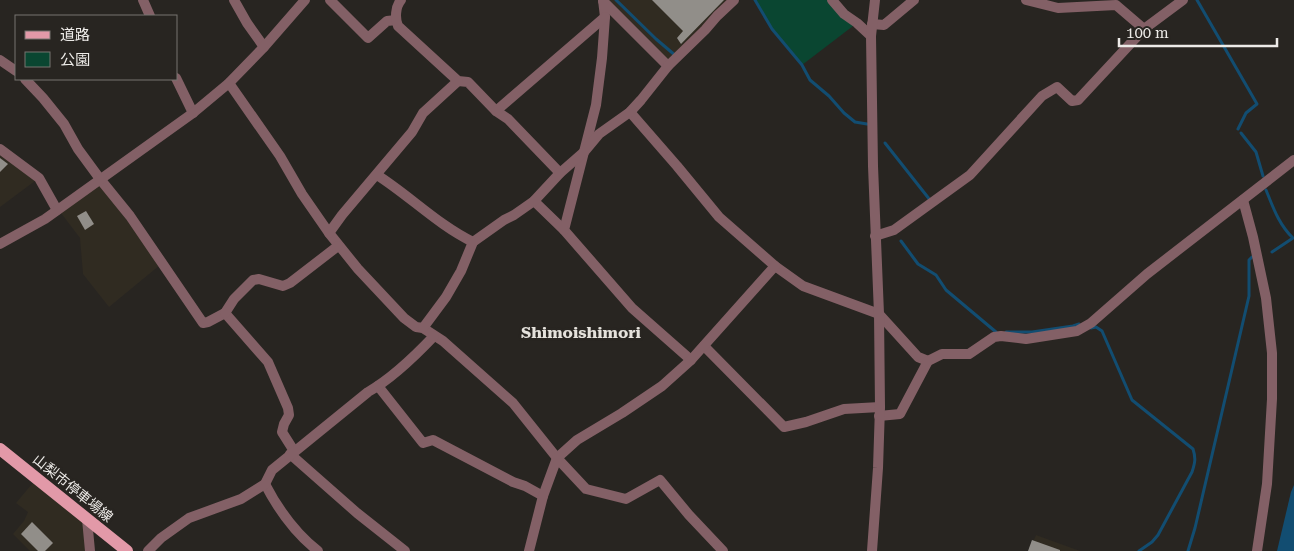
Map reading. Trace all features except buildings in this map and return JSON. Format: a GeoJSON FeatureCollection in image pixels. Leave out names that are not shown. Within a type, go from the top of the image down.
{"type":"FeatureCollection","features":[{"type":"Feature","properties":{"kind":"main road","name":"山梨市停車場線"},"geometry":{"type":"LineString","coordinates":[[0,449],[128,551]]}},
{"type":"Feature","properties":{"kind":"street"},"geometry":{"type":"LineString","coordinates":[[143,0],[150,15]]}},
{"type":"Feature","properties":{"kind":"street"},"geometry":{"type":"LineString","coordinates":[[234,0],[264,47]]}},
{"type":"Feature","properties":{"kind":"street"},"geometry":{"type":"LineString","coordinates":[[0,244],[45,219],[193,113],[229,83],[264,47],[305,0]]}},
{"type":"Feature","properties":{"kind":"street"},"geometry":{"type":"LineString","coordinates":[[330,0],[368,38],[388,21],[396,20]]}},
{"type":"Feature","properties":{"kind":"street"},"geometry":{"type":"LineString","coordinates":[[400,0],[396,20],[398,26],[458,81],[468,82],[496,111],[508,119],[560,174]]}},
{"type":"Feature","properties":{"kind":"street"},"geometry":{"type":"LineString","coordinates":[[603,0],[668,66]]}},
{"type":"Feature","properties":{"kind":"street"},"geometry":{"type":"LineString","coordinates":[[564,230],[596,105],[605,16],[603,0]]}},
{"type":"Feature","properties":{"kind":"street"},"geometry":{"type":"LineString","coordinates":[[422,328],[446,297],[461,271],[473,242],[534,201],[584,152],[599,134],[630,112],[642,100],[668,66],[734,0]]}},
{"type":"Feature","properties":{"kind":"street"},"geometry":{"type":"LineString","coordinates":[[832,0],[844,14],[871,36]]}},
{"type":"Feature","properties":{"kind":"street"},"geometry":{"type":"LineString","coordinates":[[872,551],[880,412],[871,36],[874,0]]}},
{"type":"Feature","properties":{"kind":"street"},"geometry":{"type":"LineString","coordinates":[[872,24],[884,25],[914,0]]}},
{"type":"Feature","properties":{"kind":"street"},"geometry":{"type":"LineString","coordinates":[[1026,0],[1058,8],[1116,5],[1144,29]]}},
{"type":"Feature","properties":{"kind":"street"},"geometry":{"type":"LineString","coordinates":[[875,236],[894,230],[970,175],[1042,96],[1057,87],[1072,101],[1078,100],[1144,29],[1183,0]]}},
{"type":"Feature","properties":{"kind":"street"},"geometry":{"type":"LineString","coordinates":[[496,111],[605,16]]}},
{"type":"Feature","properties":{"kind":"street"},"geometry":{"type":"LineString","coordinates":[[0,60],[15,70]]}},
{"type":"Feature","properties":{"kind":"street"},"geometry":{"type":"LineString","coordinates":[[26,80],[64,124],[78,149],[130,216],[203,323],[225,313],[234,299],[253,280],[259,279],[283,286],[290,283],[338,246]]}},
{"type":"Feature","properties":{"kind":"street"},"geometry":{"type":"LineString","coordinates":[[177,80],[193,113]]}},
{"type":"Feature","properties":{"kind":"street"},"geometry":{"type":"LineString","coordinates":[[329,233],[412,132],[422,112],[458,81]]}},
{"type":"Feature","properties":{"kind":"street"},"geometry":{"type":"LineString","coordinates":[[229,83],[280,156],[302,194],[338,246],[404,318],[416,327],[422,328],[443,340],[513,403],[586,489],[626,499],[660,480],[689,515],[723,551]]}},
{"type":"Feature","properties":{"kind":"street"},"geometry":{"type":"LineString","coordinates":[[630,112],[719,217],[775,266],[803,286],[879,314],[918,357],[928,361]]}},
{"type":"Feature","properties":{"kind":"street"},"geometry":{"type":"LineString","coordinates":[[0,149],[39,178],[57,210]]}},
{"type":"Feature","properties":{"kind":"street"},"geometry":{"type":"LineString","coordinates":[[704,346],[784,427],[806,422],[844,408],[900,414],[928,361],[942,354],[969,354],[994,337],[1026,339],[1077,331],[1091,323],[1147,274],[1294,160]]}},
{"type":"Feature","properties":{"kind":"street"},"geometry":{"type":"LineString","coordinates":[[377,175],[392,184],[460,236],[473,242]]}},
{"type":"Feature","properties":{"kind":"street"},"geometry":{"type":"LineString","coordinates":[[1243,200],[1266,298],[1272,353],[1272,399],[1267,484],[1257,551]]}},
{"type":"Feature","properties":{"kind":"street"},"geometry":{"type":"LineString","coordinates":[[534,201],[564,230],[632,308],[691,360]]}},
{"type":"Feature","properties":{"kind":"street"},"geometry":{"type":"LineString","coordinates":[[529,551],[543,496],[558,458],[577,440],[662,386],[691,360],[775,266]]}},
{"type":"Feature","properties":{"kind":"street"},"geometry":{"type":"LineString","coordinates":[[225,313],[268,362],[288,408],[289,415],[282,432],[292,453],[357,513],[406,551]]}},
{"type":"Feature","properties":{"kind":"street"},"geometry":{"type":"LineString","coordinates":[[148,551],[161,538],[189,518],[241,499],[265,484],[272,470],[368,392],[378,386],[420,351],[434,336]]}},
{"type":"Feature","properties":{"kind":"street"},"geometry":{"type":"LineString","coordinates":[[378,386],[423,443],[433,440],[543,496]]}},
{"type":"Feature","properties":{"kind":"street"},"geometry":{"type":"LineString","coordinates":[[265,484],[278,508],[309,544],[318,551]]}},
{"type":"Feature","properties":{"kind":"street"},"geometry":{"type":"LineString","coordinates":[[87,519],[90,551]]}},
{"type":"Feature","properties":{"kind":"shaded area"},"geometry":{"type":"Polygon","coordinates":[[[603,0],[734,0],[668,66],[603,0]]]}},
{"type":"Feature","properties":{"kind":"shaded area"},"geometry":{"type":"Polygon","coordinates":[[[0,149],[39,178],[0,207],[0,149]]]}},
{"type":"Feature","properties":{"kind":"shaded area"},"geometry":{"type":"Polygon","coordinates":[[[100,184],[160,265],[109,307],[83,274],[80,238],[61,213],[100,184]]]}},
{"type":"Feature","properties":{"kind":"shaded area"},"geometry":{"type":"Polygon","coordinates":[[[37,478],[87,519],[90,551],[30,551],[13,534],[24,521],[28,512],[16,503],[37,478]]]}},
{"type":"Feature","properties":{"kind":"shaded area"},"geometry":{"type":"Polygon","coordinates":[[[1036,535],[1080,551],[1029,551],[1036,535]]]}},
{"type":"Feature","properties":{"kind":"green space"},"geometry":{"type":"Polygon","coordinates":[[[755,0],[832,0],[857,23],[802,65],[772,29],[755,0]]]}},
{"type":"Feature","properties":{"kind":"water"},"geometry":{"type":"Polygon","coordinates":[[[1294,485],[1294,551],[1277,551],[1291,492],[1294,485]]]}},
{"type":"Feature","properties":{"kind":"waterway"},"geometry":{"type":"LineString","coordinates":[[616,0],[676,56]]}},
{"type":"Feature","properties":{"kind":"waterway"},"geometry":{"type":"LineString","coordinates":[[755,0],[772,29],[802,65],[810,80],[855,122],[867,124]]}},
{"type":"Feature","properties":{"kind":"waterway"},"geometry":{"type":"LineString","coordinates":[[1197,0],[1257,104],[1246,113],[1238,129]]}},
{"type":"Feature","properties":{"kind":"waterway"},"geometry":{"type":"LineString","coordinates":[[1241,133],[1256,152],[1263,176]]}},
{"type":"Feature","properties":{"kind":"waterway"},"geometry":{"type":"LineString","coordinates":[[885,143],[930,200]]}},
{"type":"Feature","properties":{"kind":"waterway"},"geometry":{"type":"LineString","coordinates":[[1266,190],[1280,222],[1293,238],[1272,252]]}},
{"type":"Feature","properties":{"kind":"waterway"},"geometry":{"type":"LineString","coordinates":[[901,241],[918,264],[936,275],[946,290],[996,332]]}},
{"type":"Feature","properties":{"kind":"waterway"},"geometry":{"type":"LineString","coordinates":[[1188,551],[1249,296],[1249,260],[1254,256]]}},
{"type":"Feature","properties":{"kind":"waterway"},"geometry":{"type":"LineString","coordinates":[[1006,332],[1032,332],[1079,324]]}},
{"type":"Feature","properties":{"kind":"waterway"},"geometry":{"type":"LineString","coordinates":[[1091,328],[1096,327],[1102,331],[1132,400],[1193,449],[1194,452],[1195,460],[1192,472],[1158,535],[1139,551]]}},
{"type":"Feature","properties":{"kind":"district","name":"Shimoishimori"},"geometry":{"type":"Point","coordinates":[581,332]}}]}
